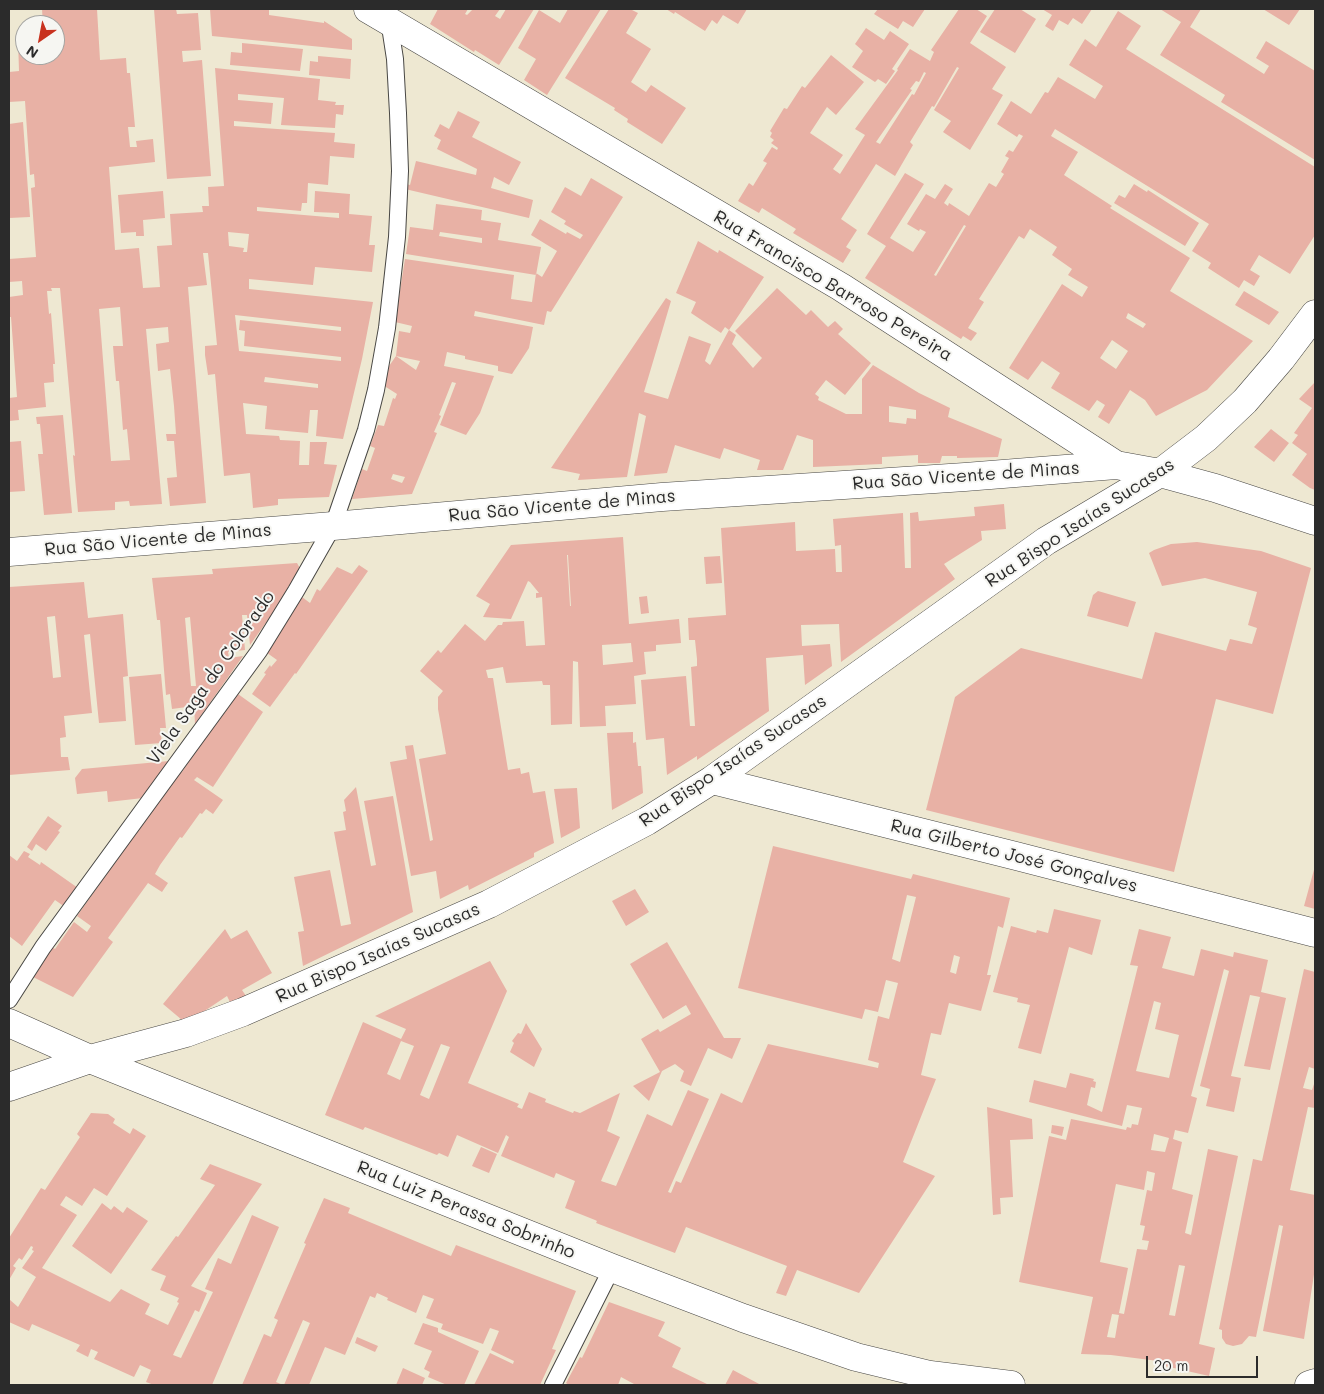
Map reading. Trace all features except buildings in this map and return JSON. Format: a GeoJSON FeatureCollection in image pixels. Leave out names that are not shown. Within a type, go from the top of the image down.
{"type":"FeatureCollection","features":[{"type":"Feature","properties":{"kind":"street","name":"Rua Francisco Barroso Pereira"},"geometry":{"type":"LineString","coordinates":[[378,14],[841,288],[1116,465],[1160,473],[1215,488],[1315,521]]}},
{"type":"Feature","properties":{"kind":"street","name":"Rua Bispo Isaías Sucasas"},"geometry":{"type":"LineString","coordinates":[[9,1087],[90,1059],[186,1033],[243,1012],[489,904],[647,821],[712,780],[1046,541],[1160,473],[1206,438],[1245,401],[1281,359],[1315,314]]}},
{"type":"Feature","properties":{"kind":"street","name":"Rua São Vicente de Minas"},"geometry":{"type":"LineString","coordinates":[[9,552],[662,497],[1116,465]]}},
{"type":"Feature","properties":{"kind":"street","name":"Rua Gilberto José Gonçalves"},"geometry":{"type":"LineString","coordinates":[[712,780],[1315,933]]}},
{"type":"Feature","properties":{"kind":"street","name":"Rua Luiz Perassa Sobrinho"},"geometry":{"type":"LineString","coordinates":[[9,1023],[90,1059],[612,1268],[743,1318],[925,1380],[1011,1385]]}},
{"type":"Feature","properties":{"kind":"street"},"geometry":{"type":"LineString","coordinates":[[1309,1385],[1315,1383]]}},
{"type":"Feature","properties":{"kind":"lane","name":"Viela Saga do Colorado"},"geometry":{"type":"LineString","coordinates":[[9,1000],[49,939],[259,652],[334,526],[366,430],[376,390],[387,328],[397,238],[400,171],[395,59],[378,14]]}},
{"type":"Feature","properties":{"kind":"lane"},"geometry":{"type":"LineString","coordinates":[[553,1385],[612,1268]]}}]}
